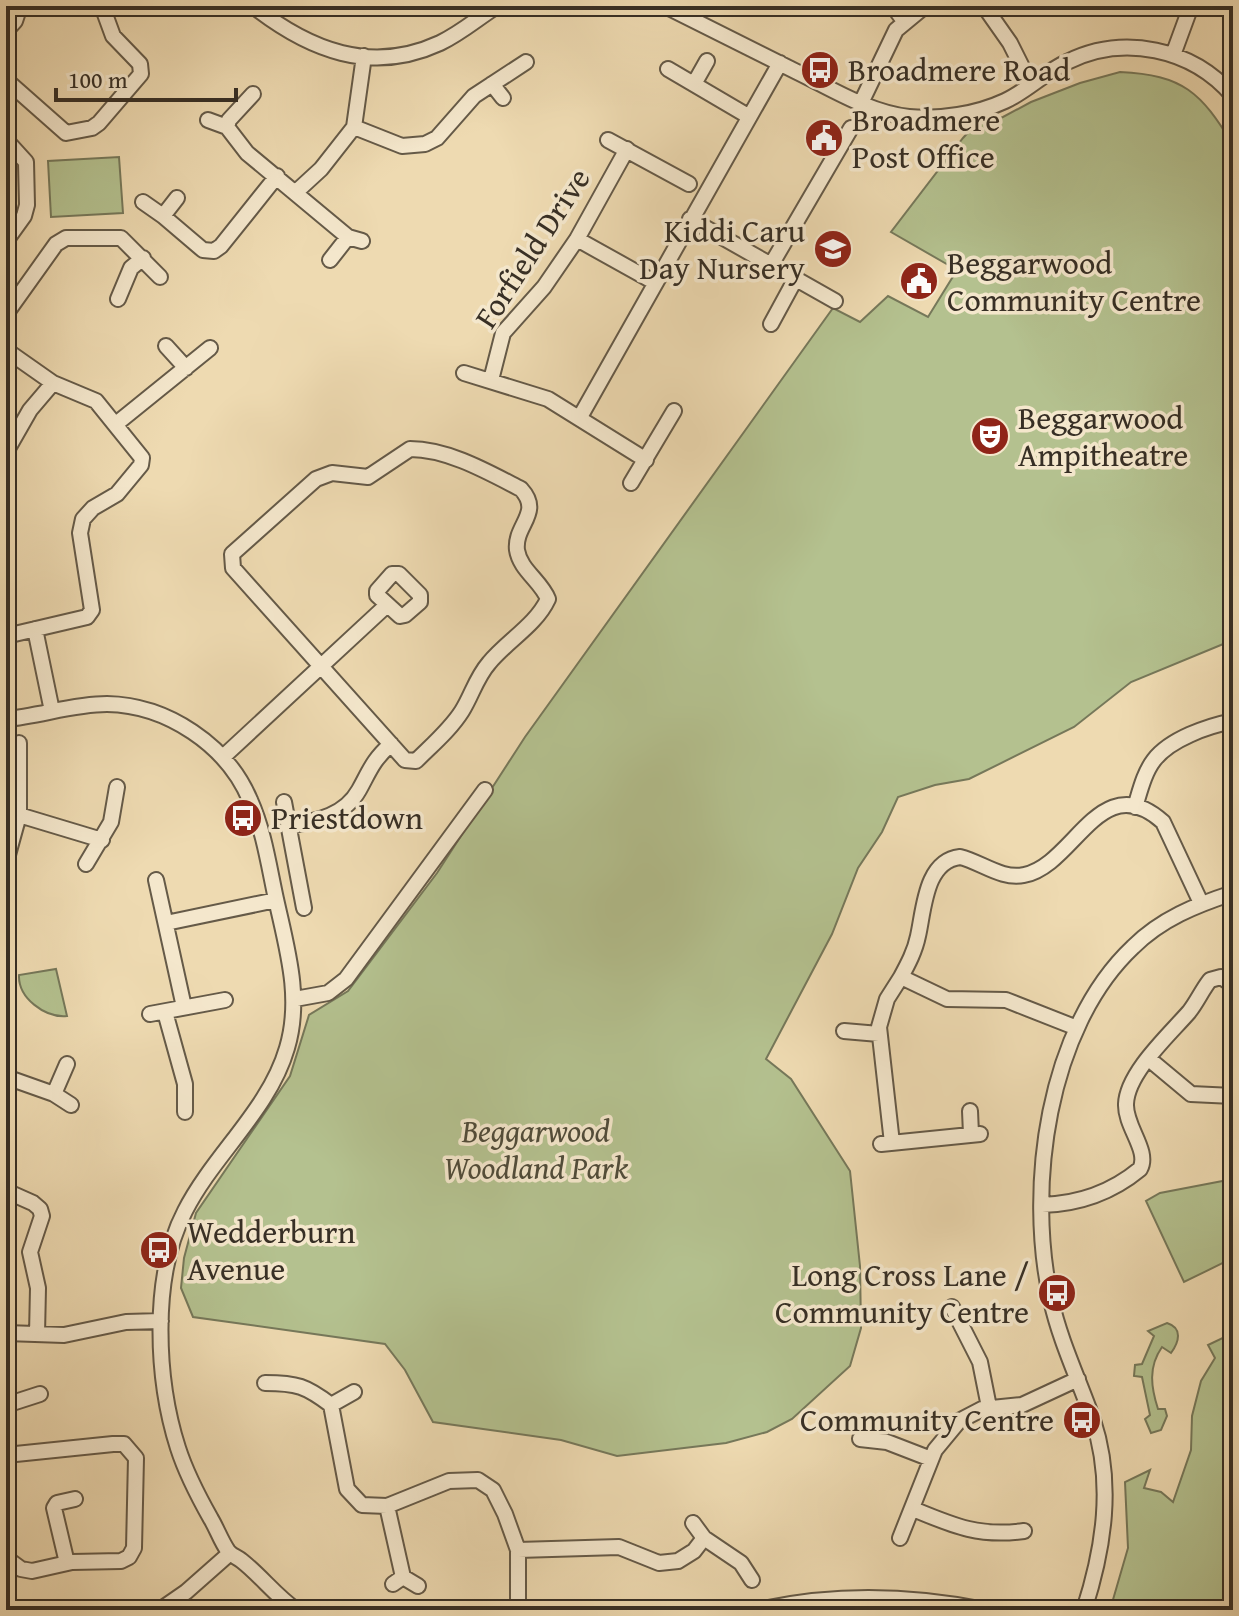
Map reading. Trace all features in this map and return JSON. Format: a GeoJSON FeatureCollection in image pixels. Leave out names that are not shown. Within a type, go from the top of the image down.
{"type":"FeatureCollection","features":[{"type":"Feature","properties":{"kind":"street"},"geometry":{"type":"LineString","coordinates":[[6,31],[17,15],[13,6]]}},
{"type":"Feature","properties":{"kind":"street"},"geometry":{"type":"LineString","coordinates":[[6,80],[66,133],[92,128],[99,123],[141,74],[140,64],[113,36],[102,6]]}},
{"type":"Feature","properties":{"kind":"street"},"geometry":{"type":"LineString","coordinates":[[253,6],[306,42],[328,50],[391,57],[421,51],[457,34],[497,6]]}},
{"type":"Feature","properties":{"kind":"street"},"geometry":{"type":"LineString","coordinates":[[665,6],[780,63],[906,117],[949,116],[1002,102],[1063,64],[1103,49],[1135,47],[1173,55],[1211,74],[1233,96]]}},
{"type":"Feature","properties":{"kind":"street"},"geometry":{"type":"LineString","coordinates":[[893,6],[904,21]]}},
{"type":"Feature","properties":{"kind":"street"},"geometry":{"type":"LineString","coordinates":[[862,99],[896,30],[925,6]]}},
{"type":"Feature","properties":{"kind":"street"},"geometry":{"type":"LineString","coordinates":[[984,6],[1010,43],[1031,85]]}},
{"type":"Feature","properties":{"kind":"street"},"geometry":{"type":"LineString","coordinates":[[1173,55],[1191,6]]}},
{"type":"Feature","properties":{"kind":"street"},"geometry":{"type":"LineString","coordinates":[[296,192],[321,169],[354,127],[364,56]]}},
{"type":"Feature","properties":{"kind":"street"},"geometry":{"type":"LineString","coordinates":[[694,84],[707,61]]}},
{"type":"Feature","properties":{"kind":"street"},"geometry":{"type":"LineString","coordinates":[[354,127],[402,146],[425,144],[437,138],[474,96],[526,62]]}},
{"type":"Feature","properties":{"kind":"street"},"geometry":{"type":"LineString","coordinates":[[580,417],[780,63]]}},
{"type":"Feature","properties":{"kind":"street"},"geometry":{"type":"LineString","coordinates":[[668,69],[748,116]]}},
{"type":"Feature","properties":{"kind":"street"},"geometry":{"type":"LineString","coordinates":[[492,84],[503,98]]}},
{"type":"Feature","properties":{"kind":"street"},"geometry":{"type":"LineString","coordinates":[[227,127],[229,120],[253,94]]}},
{"type":"Feature","properties":{"kind":"street"},"geometry":{"type":"LineString","coordinates":[[208,120],[227,127],[247,153],[355,239],[330,260]]}},
{"type":"Feature","properties":{"kind":"street"},"geometry":{"type":"LineString","coordinates":[[771,265],[851,128]]}},
{"type":"Feature","properties":{"kind":"street"},"geometry":{"type":"LineString","coordinates":[[6,140],[26,162],[27,205],[24,216],[6,241]]}},
{"type":"Feature","properties":{"kind":"street","name":"Forfield Drive"},"geometry":{"type":"LineString","coordinates":[[608,140],[689,184]]}},
{"type":"Feature","properties":{"kind":"street","name":"Forfield Drive"},"geometry":{"type":"LineString","coordinates":[[491,380],[503,333],[544,287],[577,239],[627,149]]}},
{"type":"Feature","properties":{"kind":"street"},"geometry":{"type":"LineString","coordinates":[[143,202],[203,250],[214,251],[277,176]]}},
{"type":"Feature","properties":{"kind":"street"},"geometry":{"type":"LineString","coordinates":[[163,216],[177,198]]}},
{"type":"Feature","properties":{"kind":"street"},"geometry":{"type":"LineString","coordinates":[[690,219],[835,301]]}},
{"type":"Feature","properties":{"kind":"street"},"geometry":{"type":"LineString","coordinates":[[6,314],[56,244],[66,238],[121,238],[160,277]]}},
{"type":"Feature","properties":{"kind":"street"},"geometry":{"type":"LineString","coordinates":[[577,239],[654,282]]}},
{"type":"Feature","properties":{"kind":"street"},"geometry":{"type":"LineString","coordinates":[[118,299],[131,268],[143,258]]}},
{"type":"Feature","properties":{"kind":"street"},"geometry":{"type":"LineString","coordinates":[[771,324],[796,278]]}},
{"type":"Feature","properties":{"kind":"street"},"geometry":{"type":"LineString","coordinates":[[166,346],[186,368]]}},
{"type":"Feature","properties":{"kind":"street"},"geometry":{"type":"LineString","coordinates":[[116,424],[210,348]]}},
{"type":"Feature","properties":{"kind":"street"},"geometry":{"type":"LineString","coordinates":[[6,350],[53,383],[96,401],[139,453],[141,465],[117,494],[93,508],[83,519],[80,533],[92,610],[87,617],[6,636]]}},
{"type":"Feature","properties":{"kind":"street"},"geometry":{"type":"LineString","coordinates":[[464,373],[548,399],[646,460]]}},
{"type":"Feature","properties":{"kind":"street"},"geometry":{"type":"LineString","coordinates":[[6,452],[30,410],[53,383]]}},
{"type":"Feature","properties":{"kind":"street"},"geometry":{"type":"LineString","coordinates":[[631,483],[674,411]]}},
{"type":"Feature","properties":{"kind":"street"},"geometry":{"type":"LineString","coordinates":[[410,449],[423,449],[493,475],[521,489],[529,498],[531,507],[517,541],[517,551],[520,561],[544,589],[548,599],[542,611],[490,662],[476,680],[460,714],[416,761],[405,760],[323,667],[233,568],[232,554],[316,479],[332,473],[368,477],[399,454],[410,449]]}},
{"type":"Feature","properties":{"kind":"street"},"geometry":{"type":"LineString","coordinates":[[223,757],[387,605]]}},
{"type":"Feature","properties":{"kind":"street"},"geometry":{"type":"LineString","coordinates":[[35,629],[52,711]]}},
{"type":"Feature","properties":{"kind":"street"},"geometry":{"type":"LineString","coordinates":[[6,719],[94,705],[137,709],[182,725],[205,741],[223,757],[251,802],[276,900],[295,999],[290,1037],[279,1071],[194,1194],[178,1225],[168,1258],[161,1321],[167,1396],[178,1448],[200,1499],[229,1554],[242,1561],[296,1610]]}},
{"type":"Feature","properties":{"kind":"street"},"geometry":{"type":"LineString","coordinates":[[1135,807],[1148,770],[1163,751],[1186,738],[1233,721]]}},
{"type":"Feature","properties":{"kind":"street"},"geometry":{"type":"LineString","coordinates":[[6,862],[19,815],[13,790],[19,743]]}},
{"type":"Feature","properties":{"kind":"street"},"geometry":{"type":"LineString","coordinates":[[288,826],[328,818],[340,811],[358,792],[376,757],[391,744]]}},
{"type":"Feature","properties":{"kind":"street"},"geometry":{"type":"LineString","coordinates":[[86,864],[111,822],[117,787]]}},
{"type":"Feature","properties":{"kind":"street"},"geometry":{"type":"LineString","coordinates":[[295,999],[328,993],[346,979],[485,790]]}},
{"type":"Feature","properties":{"kind":"street"},"geometry":{"type":"LineString","coordinates":[[284,802],[304,908]]}},
{"type":"Feature","properties":{"kind":"street"},"geometry":{"type":"LineString","coordinates":[[970,1111],[976,1134],[886,1143],[879,1034],[884,1007],[914,950],[934,875],[948,860],[960,857],[1007,875],[1026,875],[1057,856],[1102,812],[1135,807],[1151,813],[1164,825],[1201,903]]}},
{"type":"Feature","properties":{"kind":"street"},"geometry":{"type":"LineString","coordinates":[[19,815],[102,840]]}},
{"type":"Feature","properties":{"kind":"street"},"geometry":{"type":"LineString","coordinates":[[156,880],[184,1007]]}},
{"type":"Feature","properties":{"kind":"street"},"geometry":{"type":"LineString","coordinates":[[1084,1610],[1101,1546],[1105,1488],[1098,1435],[1050,1298],[1042,1205],[1050,1120],[1061,1073],[1077,1028],[1101,984],[1133,946],[1170,919],[1201,903],[1233,893]]}},
{"type":"Feature","properties":{"kind":"street"},"geometry":{"type":"LineString","coordinates":[[166,923],[276,900]]}},
{"type":"Feature","properties":{"kind":"street"},"geometry":{"type":"LineString","coordinates":[[901,977],[947,999],[1006,1000],[1077,1028]]}},
{"type":"Feature","properties":{"kind":"street"},"geometry":{"type":"LineString","coordinates":[[1042,1205],[1090,1199],[1140,1169],[1143,1154],[1128,1121],[1125,1102],[1132,1081],[1191,1010],[1210,980],[1221,977],[1233,985]]}},
{"type":"Feature","properties":{"kind":"street"},"geometry":{"type":"LineString","coordinates":[[185,1112],[185,1084],[158,1013],[225,1000]]}},
{"type":"Feature","properties":{"kind":"street"},"geometry":{"type":"LineString","coordinates":[[844,1031],[879,1034]]}},
{"type":"Feature","properties":{"kind":"street"},"geometry":{"type":"LineString","coordinates":[[1149,1059],[1191,1094],[1233,1096]]}},
{"type":"Feature","properties":{"kind":"street"},"geometry":{"type":"LineString","coordinates":[[54,1094],[67,1064]]}},
{"type":"Feature","properties":{"kind":"street"},"geometry":{"type":"LineString","coordinates":[[6,1077],[54,1094],[71,1105]]}},
{"type":"Feature","properties":{"kind":"street"},"geometry":{"type":"LineString","coordinates":[[185,1084],[202,1082]]}},
{"type":"Feature","properties":{"kind":"street"},"geometry":{"type":"LineString","coordinates":[[6,1191],[33,1203],[42,1216],[30,1252],[38,1288],[37,1334]]}},
{"type":"Feature","properties":{"kind":"street"},"geometry":{"type":"LineString","coordinates":[[952,1307],[980,1362],[989,1407]]}},
{"type":"Feature","properties":{"kind":"street"},"geometry":{"type":"LineString","coordinates":[[6,1333],[64,1335],[126,1322],[161,1321]]}},
{"type":"Feature","properties":{"kind":"street"},"geometry":{"type":"LineString","coordinates":[[900,1538],[931,1459],[959,1421],[970,1413],[989,1407],[1022,1405],[1078,1379]]}},
{"type":"Feature","properties":{"kind":"street"},"geometry":{"type":"LineString","coordinates":[[265,1383],[293,1383],[310,1389],[331,1405],[347,1489],[362,1505],[387,1506],[449,1481],[478,1480],[493,1490],[518,1550],[518,1610]]}},
{"type":"Feature","properties":{"kind":"street"},"geometry":{"type":"LineString","coordinates":[[331,1405],[354,1392]]}},
{"type":"Feature","properties":{"kind":"street"},"geometry":{"type":"LineString","coordinates":[[6,1405],[40,1394]]}},
{"type":"Feature","properties":{"kind":"street"},"geometry":{"type":"LineString","coordinates":[[860,1439],[887,1442],[931,1459]]}},
{"type":"Feature","properties":{"kind":"street"},"geometry":{"type":"LineString","coordinates":[[6,1455],[124,1444],[136,1458],[134,1548],[129,1557],[113,1562],[67,1563],[32,1571],[21,1569],[6,1558]]}},
{"type":"Feature","properties":{"kind":"street"},"geometry":{"type":"LineString","coordinates":[[67,1563],[54,1508],[57,1503],[75,1499]]}},
{"type":"Feature","properties":{"kind":"street"},"geometry":{"type":"LineString","coordinates":[[387,1506],[398,1580],[418,1586]]}},
{"type":"Feature","properties":{"kind":"street"},"geometry":{"type":"LineString","coordinates":[[913,1509],[971,1531],[1001,1534],[1024,1531]]}},
{"type":"Feature","properties":{"kind":"street"},"geometry":{"type":"LineString","coordinates":[[693,1523],[704,1538],[741,1563],[752,1580]]}},
{"type":"Feature","properties":{"kind":"street"},"geometry":{"type":"LineString","coordinates":[[518,1550],[619,1547],[659,1563],[678,1561],[694,1551],[704,1538]]}},
{"type":"Feature","properties":{"kind":"street"},"geometry":{"type":"LineString","coordinates":[[160,1610],[186,1592],[229,1554]]}},
{"type":"Feature","properties":{"kind":"street"},"geometry":{"type":"LineString","coordinates":[[759,1610],[809,1601],[873,1597],[916,1599],[985,1610]]}},
{"type":"Feature","properties":{"kind":"green space","name":"Beggarwood Woodland Park"},"geometry":{"type":"Polygon","coordinates":[[[1120,72],[1160,77],[1188,90],[1211,112],[1233,145],[1233,640],[1131,682],[1074,727],[969,779],[935,785],[898,797],[882,832],[858,868],[832,934],[766,1059],[791,1079],[850,1171],[860,1266],[861,1328],[850,1366],[792,1419],[767,1432],[726,1443],[617,1456],[561,1440],[433,1422],[405,1370],[385,1344],[193,1317],[181,1288],[184,1258],[196,1213],[290,1076],[309,1015],[348,991],[437,873],[525,737],[833,308],[860,322],[888,296],[928,317],[957,270],[891,232],[963,138],[975,125],[1003,117],[1031,102],[1080,83],[1120,72]]]}},
{"type":"Feature","properties":{"kind":"green space"},"geometry":{"type":"Polygon","coordinates":[[[119,157],[123,213],[51,217],[48,161],[119,157]]]}},
{"type":"Feature","properties":{"kind":"green space"},"geometry":{"type":"Polygon","coordinates":[[[56,969],[67,1016],[50,1014],[34,1005],[20,983],[19,975],[56,969]]]}},
{"type":"Feature","properties":{"kind":"green space"},"geometry":{"type":"Polygon","coordinates":[[[1233,1179],[1233,1258],[1184,1282],[1146,1201],[1160,1193],[1233,1179]]]}},
{"type":"Feature","properties":{"kind":"green space"},"geometry":{"type":"Polygon","coordinates":[[[1167,1323],[1176,1328],[1176,1344],[1171,1353],[1162,1347],[1154,1362],[1152,1377],[1158,1409],[1165,1409],[1167,1416],[1161,1430],[1151,1433],[1145,1419],[1150,1415],[1142,1377],[1134,1376],[1135,1365],[1142,1364],[1154,1336],[1148,1331],[1167,1323]]]}},
{"type":"Feature","properties":{"kind":"green space"},"geometry":{"type":"Polygon","coordinates":[[[1233,1333],[1233,1610],[1110,1610],[1128,1548],[1125,1482],[1150,1470],[1144,1488],[1161,1492],[1173,1502],[1191,1450],[1192,1416],[1201,1381],[1215,1358],[1208,1345],[1233,1333]]]}},
{"type":"Feature","properties":{"kind":"place","name":"Broadmere Road"},"geometry":{"type":"Point","coordinates":[820,70]}},
{"type":"Feature","properties":{"kind":"place","name":"Broadmere Post Office"},"geometry":{"type":"Point","coordinates":[824,138]}},
{"type":"Feature","properties":{"kind":"place","name":"Kiddi Caru Day Nursery"},"geometry":{"type":"Point","coordinates":[833,249]}},
{"type":"Feature","properties":{"kind":"place","name":"Beggarwood Community Centre"},"geometry":{"type":"Point","coordinates":[919,281]}},
{"type":"Feature","properties":{"kind":"place","name":"Beggarwood Ampitheatre"},"geometry":{"type":"Point","coordinates":[990,436]}},
{"type":"Feature","properties":{"kind":"place","name":"Priestdown"},"geometry":{"type":"Point","coordinates":[243,818]}},
{"type":"Feature","properties":{"kind":"place","name":"Wedderburn Avenue"},"geometry":{"type":"Point","coordinates":[159,1250]}},
{"type":"Feature","properties":{"kind":"place","name":"Long Cross Lane / Community Centre"},"geometry":{"type":"Point","coordinates":[1057,1293]}},
{"type":"Feature","properties":{"kind":"place","name":"Community Centre"},"geometry":{"type":"Point","coordinates":[1082,1420]}}]}
